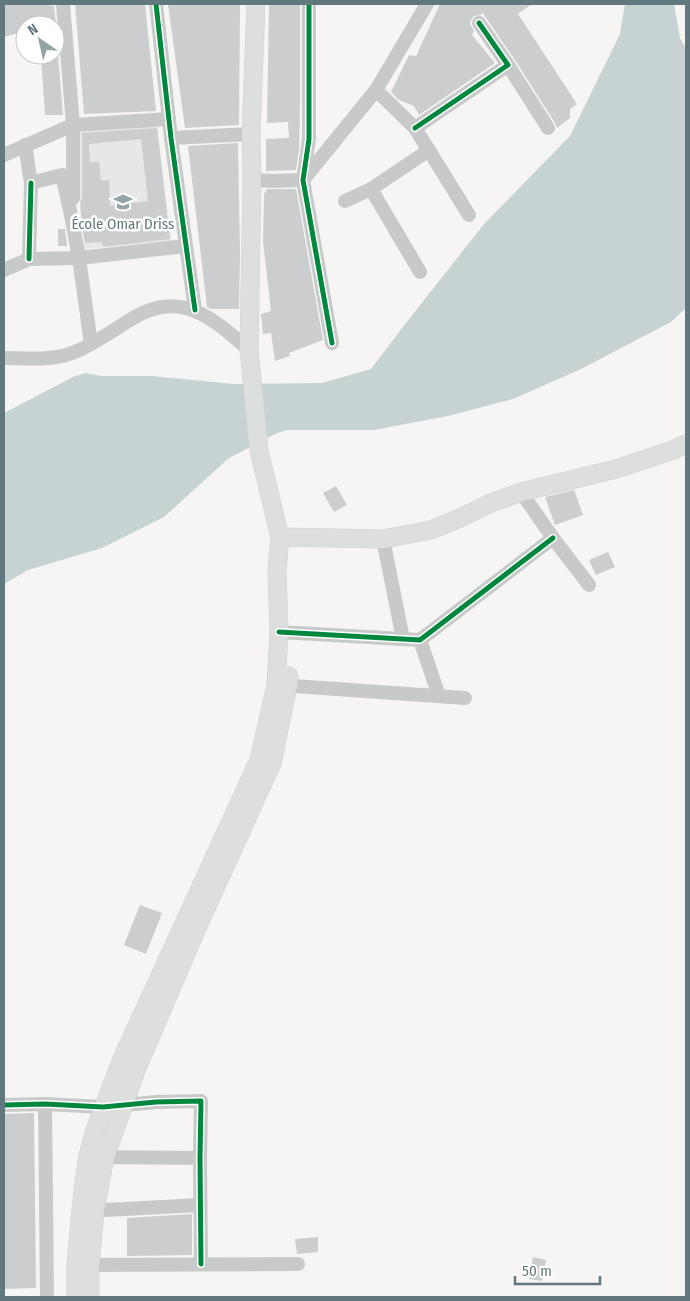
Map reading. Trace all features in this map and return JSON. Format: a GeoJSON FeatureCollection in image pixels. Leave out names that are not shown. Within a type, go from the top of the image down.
{"type":"FeatureCollection","features":[{"type":"Feature","properties":{"kind":"main road"},"geometry":{"type":"LineString","coordinates":[[97,1157],[103,1107],[121,1061],[191,925],[265,762],[282,686],[285,633],[277,570],[280,544],[259,451],[249,355],[251,134],[256,4]]}},
{"type":"Feature","properties":{"kind":"main road"},"geometry":{"type":"LineString","coordinates":[[280,544],[383,539],[431,530],[521,492],[616,469],[686,444]]}},
{"type":"Feature","properties":{"kind":"main road"},"geometry":{"type":"LineString","coordinates":[[76,1297],[83,1265],[88,1211],[83,1189],[97,1157],[124,1106],[191,925]]}},
{"type":"Feature","properties":{"kind":"main road"},"geometry":{"type":"LineString","coordinates":[[83,1265],[90,1297]]}},
{"type":"Feature","properties":{"kind":"street"},"geometry":{"type":"LineString","coordinates":[[63,4],[73,125],[73,226]]}},
{"type":"Feature","properties":{"kind":"street"},"geometry":{"type":"LineString","coordinates":[[156,4],[170,138],[195,310]]}},
{"type":"Feature","properties":{"kind":"street"},"geometry":{"type":"LineString","coordinates":[[309,4],[309,139],[303,180],[332,343]]}},
{"type":"Feature","properties":{"kind":"street"},"geometry":{"type":"LineString","coordinates":[[252,180],[303,180],[376,90],[427,4]]}},
{"type":"Feature","properties":{"kind":"street"},"geometry":{"type":"LineString","coordinates":[[479,23],[548,128]]}},
{"type":"Feature","properties":{"kind":"street"},"geometry":{"type":"LineString","coordinates":[[414,128],[508,65]]}},
{"type":"Feature","properties":{"kind":"street"},"geometry":{"type":"LineString","coordinates":[[376,90],[414,128],[469,215]]}},
{"type":"Feature","properties":{"kind":"street"},"geometry":{"type":"LineString","coordinates":[[4,155],[73,125],[169,119]]}},
{"type":"Feature","properties":{"kind":"street"},"geometry":{"type":"LineString","coordinates":[[170,138],[251,134]]}},
{"type":"Feature","properties":{"kind":"street"},"geometry":{"type":"LineString","coordinates":[[25,145],[31,183],[29,260]]}},
{"type":"Feature","properties":{"kind":"street"},"geometry":{"type":"LineString","coordinates":[[345,202],[371,189],[428,150]]}},
{"type":"Feature","properties":{"kind":"street"},"geometry":{"type":"LineString","coordinates":[[31,183],[62,175],[79,258],[91,344]]}},
{"type":"Feature","properties":{"kind":"street"},"geometry":{"type":"LineString","coordinates":[[371,189],[420,272]]}},
{"type":"Feature","properties":{"kind":"street"},"geometry":{"type":"LineString","coordinates":[[4,270],[29,260],[79,258],[186,246]]}},
{"type":"Feature","properties":{"kind":"street"},"geometry":{"type":"LineString","coordinates":[[4,358],[59,358],[91,344],[144,312],[176,305],[195,310],[222,326],[249,355]]}},
{"type":"Feature","properties":{"kind":"street"},"geometry":{"type":"LineString","coordinates":[[521,492],[553,538],[589,584]]}},
{"type":"Feature","properties":{"kind":"street"},"geometry":{"type":"LineString","coordinates":[[285,633],[420,640],[553,538]]}},
{"type":"Feature","properties":{"kind":"street"},"geometry":{"type":"LineString","coordinates":[[383,539],[403,639]]}},
{"type":"Feature","properties":{"kind":"street"},"geometry":{"type":"LineString","coordinates":[[420,640],[439,696]]}},
{"type":"Feature","properties":{"kind":"street"},"geometry":{"type":"LineString","coordinates":[[282,686],[465,698]]}},
{"type":"Feature","properties":{"kind":"street"},"geometry":{"type":"LineString","coordinates":[[4,1105],[44,1104],[103,1107],[156,1102],[201,1101],[200,1206],[202,1264]]}},
{"type":"Feature","properties":{"kind":"street"},"geometry":{"type":"LineString","coordinates":[[44,1104],[47,1297]]}},
{"type":"Feature","properties":{"kind":"street"},"geometry":{"type":"LineString","coordinates":[[97,1157],[200,1158]]}},
{"type":"Feature","properties":{"kind":"street"},"geometry":{"type":"LineString","coordinates":[[88,1211],[200,1206]]}},
{"type":"Feature","properties":{"kind":"street"},"geometry":{"type":"LineString","coordinates":[[83,1265],[298,1264]]}},
{"type":"Feature","properties":{"kind":"shaded area"},"geometry":{"type":"Polygon","coordinates":[[[625,4],[674,4],[680,38],[686,49],[686,308],[671,322],[579,370],[513,399],[448,416],[374,430],[287,430],[275,434],[229,458],[164,517],[102,548],[28,570],[4,584],[4,413],[73,377],[85,373],[102,376],[151,376],[234,384],[322,383],[371,369],[484,224],[570,136],[620,34],[625,4]]]}},
{"type":"Feature","properties":{"kind":"shaded area","name":"École Omar Driss"},"geometry":{"type":"Polygon","coordinates":[[[157,123],[171,241],[84,249],[75,132],[157,123]]]}},
{"type":"Feature","properties":{"kind":"building"},"geometry":{"type":"Polygon","coordinates":[[[4,4],[54,6],[55,15],[15,15],[15,34],[4,37],[4,4]]]}},
{"type":"Feature","properties":{"kind":"building"},"geometry":{"type":"Polygon","coordinates":[[[75,4],[145,4],[156,111],[84,114],[75,4]]]}},
{"type":"Feature","properties":{"kind":"building"},"geometry":{"type":"Polygon","coordinates":[[[168,4],[240,4],[239,125],[185,128],[168,4]]]}},
{"type":"Feature","properties":{"kind":"building"},"geometry":{"type":"Polygon","coordinates":[[[269,4],[300,4],[299,149],[296,170],[266,171],[266,139],[289,138],[288,122],[267,123],[269,4]]]}},
{"type":"Feature","properties":{"kind":"building"},"geometry":{"type":"Polygon","coordinates":[[[440,4],[532,4],[518,14],[577,104],[570,109],[570,118],[557,128],[515,60],[482,12],[481,15],[474,16],[471,20],[470,24],[474,31],[472,35],[495,63],[419,115],[414,106],[399,100],[391,92],[409,55],[416,56],[440,4]]]}},
{"type":"Feature","properties":{"kind":"building"},"geometry":{"type":"Polygon","coordinates":[[[42,65],[59,65],[63,115],[45,115],[42,65]]]}},
{"type":"Feature","properties":{"kind":"building","name":"École Omar Driss"},"geometry":{"type":"Polygon","coordinates":[[[157,128],[170,239],[103,247],[102,242],[85,243],[80,203],[82,198],[82,133],[157,128]],[[141,139],[89,144],[90,162],[99,162],[101,181],[109,180],[110,206],[148,201],[141,139]]]}},
{"type":"Feature","properties":{"kind":"building"},"geometry":{"type":"Polygon","coordinates":[[[238,143],[239,309],[211,309],[207,307],[188,146],[238,143]]]}},
{"type":"Feature","properties":{"kind":"building"},"geometry":{"type":"Polygon","coordinates":[[[267,189],[296,189],[323,340],[289,353],[290,356],[275,361],[271,333],[263,334],[261,314],[271,311],[263,242],[264,194],[267,189]]]}},
{"type":"Feature","properties":{"kind":"building"},"geometry":{"type":"Polygon","coordinates":[[[58,229],[65,229],[67,246],[58,246],[58,229]]]}},
{"type":"Feature","properties":{"kind":"building"},"geometry":{"type":"Polygon","coordinates":[[[336,486],[347,505],[334,512],[323,493],[336,486]]]}},
{"type":"Feature","properties":{"kind":"building"},"geometry":{"type":"Polygon","coordinates":[[[574,490],[583,515],[555,525],[545,497],[574,490]]]}},
{"type":"Feature","properties":{"kind":"building"},"geometry":{"type":"Polygon","coordinates":[[[608,552],[615,567],[596,575],[589,560],[608,552]]]}},
{"type":"Feature","properties":{"kind":"building"},"geometry":{"type":"Polygon","coordinates":[[[140,905],[162,913],[146,954],[124,945],[140,905]]]}},
{"type":"Feature","properties":{"kind":"building"},"geometry":{"type":"Polygon","coordinates":[[[34,1113],[36,1288],[4,1289],[4,1114],[34,1113]]]}},
{"type":"Feature","properties":{"kind":"building"},"geometry":{"type":"Polygon","coordinates":[[[192,1214],[192,1255],[127,1256],[127,1218],[192,1214]]]}},
{"type":"Feature","properties":{"kind":"building"},"geometry":{"type":"Polygon","coordinates":[[[318,1237],[318,1252],[297,1254],[295,1239],[318,1237]]]}},
{"type":"Feature","properties":{"kind":"building"},"geometry":{"type":"Polygon","coordinates":[[[533,1257],[546,1260],[542,1281],[529,1279],[533,1257]]]}},
{"type":"Feature","properties":{"kind":"cycle path"},"geometry":{"type":"LineString","coordinates":[[156,4],[171,138],[195,310]]}},
{"type":"Feature","properties":{"kind":"cycle path"},"geometry":{"type":"LineString","coordinates":[[309,4],[309,139],[303,180],[332,343]]}},
{"type":"Feature","properties":{"kind":"cycle path"},"geometry":{"type":"LineString","coordinates":[[415,128],[508,65],[479,23]]}},
{"type":"Feature","properties":{"kind":"cycle path"},"geometry":{"type":"LineString","coordinates":[[29,259],[31,183]]}},
{"type":"Feature","properties":{"kind":"cycle path"},"geometry":{"type":"LineString","coordinates":[[279,632],[420,640],[553,538]]}},
{"type":"Feature","properties":{"kind":"cycle path"},"geometry":{"type":"LineString","coordinates":[[4,1105],[45,1104],[103,1107],[156,1102],[201,1101],[201,1264]]}},
{"type":"Feature","properties":{"kind":"place","name":"École Omar Driss"},"geometry":{"type":"Point","coordinates":[123,202]}}]}
